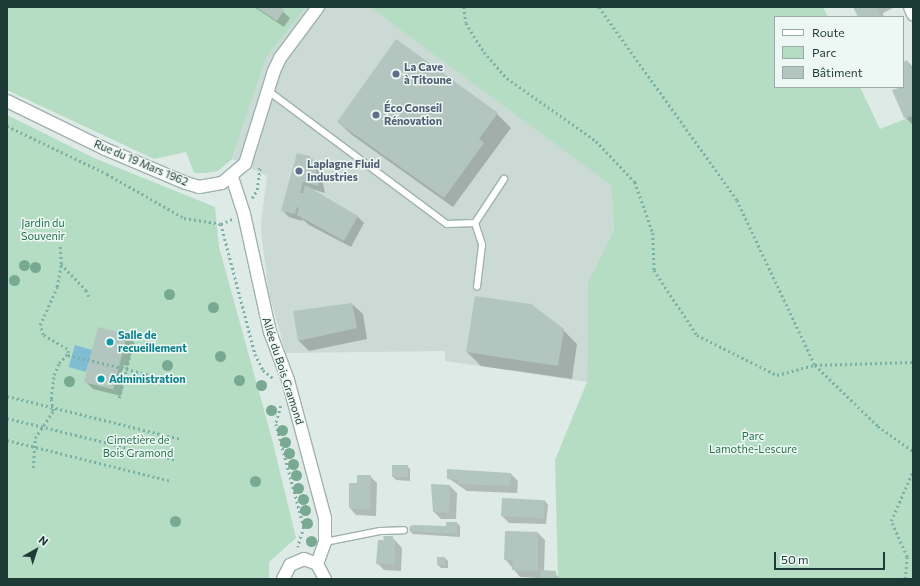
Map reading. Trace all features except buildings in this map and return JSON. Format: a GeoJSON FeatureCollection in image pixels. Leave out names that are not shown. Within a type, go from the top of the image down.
{"type":"FeatureCollection","features":[{"type":"Feature","properties":{"kind":"street","name":"Rue du 19 Mars 1962"},"geometry":{"type":"LineString","coordinates":[[7,101],[105,149],[186,184],[199,187],[212,186],[232,177],[245,164],[266,90],[280,58],[318,7]]}},
{"type":"Feature","properties":{"kind":"street"},"geometry":{"type":"LineString","coordinates":[[910,7],[913,14]]}},
{"type":"Feature","properties":{"kind":"street","name":"Allée du Bois Gramond"},"geometry":{"type":"LineString","coordinates":[[232,177],[244,214],[270,332],[288,380],[326,518],[325,542],[317,564]]}},
{"type":"Feature","properties":{"kind":"street"},"geometry":{"type":"LineString","coordinates":[[284,579],[286,570],[297,561],[304,559],[317,564],[325,579]]}},
{"type":"Feature","properties":{"kind":"lane"},"geometry":{"type":"LineString","coordinates":[[266,90],[447,224],[475,223]]}},
{"type":"Feature","properties":{"kind":"lane"},"geometry":{"type":"LineString","coordinates":[[475,223],[504,179]]}},
{"type":"Feature","properties":{"kind":"lane"},"geometry":{"type":"LineString","coordinates":[[475,223],[482,245],[477,287]]}},
{"type":"Feature","properties":{"kind":"lane"},"geometry":{"type":"LineString","coordinates":[[325,542],[380,531],[404,530]]}},
{"type":"Feature","properties":{"kind":"path"},"geometry":{"type":"LineString","coordinates":[[464,7],[466,23],[484,52],[507,78],[596,141],[635,182],[653,233],[654,270],[697,335],[777,375],[815,365],[913,362]]}},
{"type":"Feature","properties":{"kind":"path"},"geometry":{"type":"LineString","coordinates":[[599,7],[737,200],[815,365],[878,426],[913,451]]}},
{"type":"Feature","properties":{"kind":"path"},"geometry":{"type":"LineString","coordinates":[[7,126],[107,174],[184,218],[221,224],[244,214]]}},
{"type":"Feature","properties":{"kind":"path"},"geometry":{"type":"LineString","coordinates":[[221,224],[255,354],[263,370],[278,383]]}},
{"type":"Feature","properties":{"kind":"path"},"geometry":{"type":"LineString","coordinates":[[60,246],[61,264],[54,297],[40,325],[43,335],[67,349],[68,355]]}},
{"type":"Feature","properties":{"kind":"path"},"geometry":{"type":"LineString","coordinates":[[61,264],[86,290],[90,299]]}},
{"type":"Feature","properties":{"kind":"path"},"geometry":{"type":"LineString","coordinates":[[119,398],[135,334]]}},
{"type":"Feature","properties":{"kind":"path"},"geometry":{"type":"LineString","coordinates":[[68,355],[151,375],[156,380]]}},
{"type":"Feature","properties":{"kind":"path"},"geometry":{"type":"LineString","coordinates":[[33,468],[35,438],[41,427],[52,416],[53,407],[51,398],[54,375],[59,363],[68,355]]}},
{"type":"Feature","properties":{"kind":"path"},"geometry":{"type":"LineString","coordinates":[[7,396],[181,438]]}},
{"type":"Feature","properties":{"kind":"path"},"geometry":{"type":"LineString","coordinates":[[282,404],[276,424],[304,527],[301,545],[296,549]]}},
{"type":"Feature","properties":{"kind":"path"},"geometry":{"type":"LineString","coordinates":[[7,418],[177,460]]}},
{"type":"Feature","properties":{"kind":"path"},"geometry":{"type":"LineString","coordinates":[[7,440],[172,482]]}},
{"type":"Feature","properties":{"kind":"path"},"geometry":{"type":"LineString","coordinates":[[905,579],[907,557],[891,521],[913,471]]}},
{"type":"Feature","properties":{"kind":"shaded area"},"geometry":{"type":"Polygon","coordinates":[[[306,7],[370,7],[601,174],[611,185],[614,229],[588,283],[587,382],[445,361],[445,351],[286,353],[269,294],[262,240],[261,224],[267,176],[232,159],[266,58],[306,7]]]}},
{"type":"Feature","properties":{"kind":"green space"},"geometry":{"type":"Polygon","coordinates":[[[7,7],[306,7],[266,58],[232,159],[218,171],[194,173],[186,152],[154,159],[7,90],[7,7]]]}},
{"type":"Feature","properties":{"kind":"green space","name":"Parc Lamothe-Lescure"},"geometry":{"type":"Polygon","coordinates":[[[370,7],[823,7],[828,16],[774,16],[774,88],[860,88],[880,129],[913,116],[913,579],[558,579],[555,460],[587,382],[588,283],[614,229],[611,185],[370,7]]]}},
{"type":"Feature","properties":{"kind":"green space","name":"Cimetière de Bois Gramond"},"geometry":{"type":"Polygon","coordinates":[[[7,115],[94,158],[215,207],[219,247],[272,439],[296,538],[269,562],[269,579],[7,579],[7,115]]]}},
{"type":"Feature","properties":{"kind":"water"},"geometry":{"type":"Polygon","coordinates":[[[75,345],[92,350],[86,372],[69,367],[75,345]]]}},
{"type":"Feature","properties":{"kind":"place","name":"La Cave à Titoune"},"geometry":{"type":"Point","coordinates":[396,74]}},
{"type":"Feature","properties":{"kind":"place","name":"Éco Conseil Rénovation"},"geometry":{"type":"Point","coordinates":[376,115]}},
{"type":"Feature","properties":{"kind":"place","name":"Laplagne Fluid Industries"},"geometry":{"type":"Point","coordinates":[299,171]}},
{"type":"Feature","properties":{"kind":"place","name":"Salle de recueillement"},"geometry":{"type":"Point","coordinates":[110,342]}},
{"type":"Feature","properties":{"kind":"place","name":"Administration"},"geometry":{"type":"Point","coordinates":[101,379]}},
{"type":"Feature","properties":{"kind":"park label","name":"Jardin du Souvenir"},"geometry":{"type":"Point","coordinates":[43,230]}}]}
